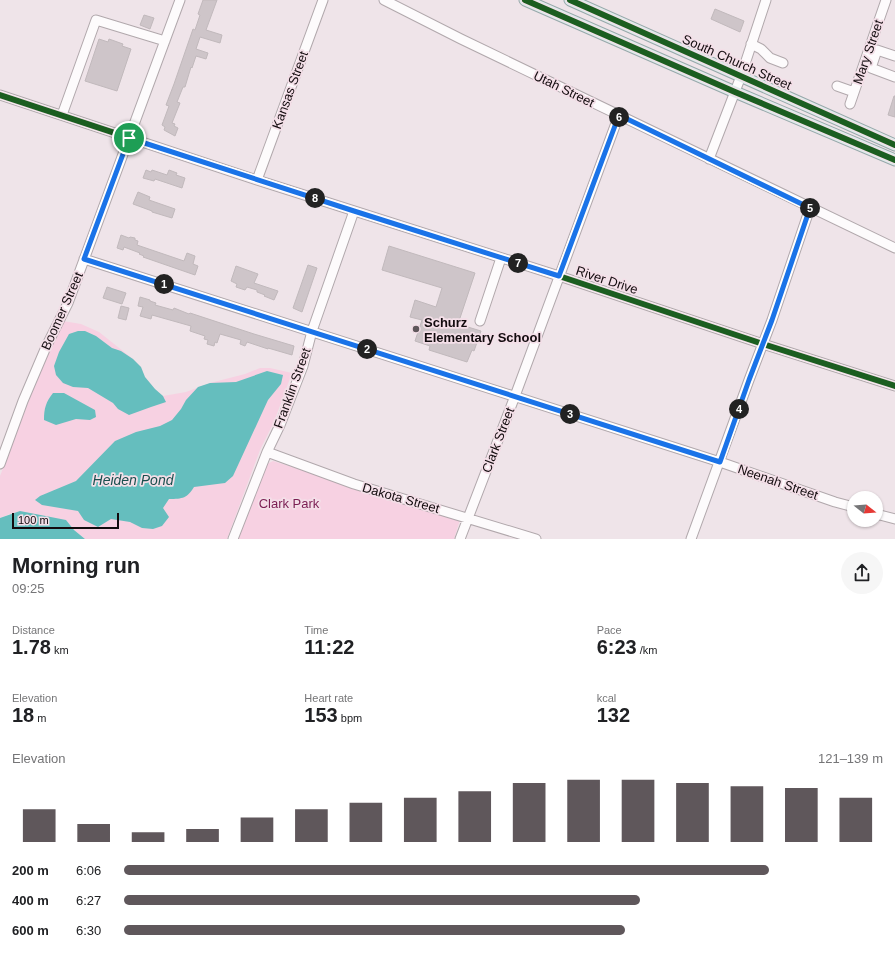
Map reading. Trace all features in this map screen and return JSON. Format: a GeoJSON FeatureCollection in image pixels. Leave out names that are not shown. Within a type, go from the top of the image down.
{"type":"FeatureCollection","features":[{"type":"Feature","properties":{"kind":"main road"},"geometry":{"type":"LineString","coordinates":[[525,0],[734,92],[895,160]]}},
{"type":"Feature","properties":{"kind":"main road","name":"South Church Street"},"geometry":{"type":"LineString","coordinates":[[570,0],[895,145]]}},
{"type":"Feature","properties":{"kind":"street","name":"Boomer Street"},"geometry":{"type":"LineString","coordinates":[[0,464],[46,347],[68,303],[180,0]]}},
{"type":"Feature","properties":{"kind":"street","name":"Kansas Street"},"geometry":{"type":"LineString","coordinates":[[257,180],[323,0]]}},
{"type":"Feature","properties":{"kind":"street","name":"Utah Street"},"geometry":{"type":"LineString","coordinates":[[384,0],[461,39],[895,248]]}},
{"type":"Feature","properties":{"kind":"street"},"geometry":{"type":"LineString","coordinates":[[710,159],[741,76],[766,0]]}},
{"type":"Feature","properties":{"kind":"street","name":"Mary Street"},"geometry":{"type":"LineString","coordinates":[[850,104],[874,48],[886,0]]}},
{"type":"Feature","properties":{"kind":"street"},"geometry":{"type":"LineString","coordinates":[[62,115],[96,20],[165,42]]}},
{"type":"Feature","properties":{"kind":"street"},"geometry":{"type":"LineString","coordinates":[[751,44],[761,48],[770,58],[783,63]]}},
{"type":"Feature","properties":{"kind":"street"},"geometry":{"type":"LineString","coordinates":[[874,48],[895,56]]}},
{"type":"Feature","properties":{"kind":"street"},"geometry":{"type":"LineString","coordinates":[[867,67],[895,76]]}},
{"type":"Feature","properties":{"kind":"street"},"geometry":{"type":"LineString","coordinates":[[837,86],[854,92]]}},
{"type":"Feature","properties":{"kind":"street","name":"River Drive"},"geometry":{"type":"LineString","coordinates":[[0,95],[257,180],[559,276],[895,386]]}},
{"type":"Feature","properties":{"kind":"street","name":"Clark Street"},"geometry":{"type":"LineString","coordinates":[[460,539],[515,396],[619,115]]}},
{"type":"Feature","properties":{"kind":"street"},"geometry":{"type":"LineString","coordinates":[[691,539],[772,320],[810,208]]}},
{"type":"Feature","properties":{"kind":"street","name":"Franklin Street"},"geometry":{"type":"LineString","coordinates":[[233,539],[303,366],[312,332],[354,211]]}},
{"type":"Feature","properties":{"kind":"street"},"geometry":{"type":"LineString","coordinates":[[480,321],[501,258]]}},
{"type":"Feature","properties":{"kind":"street","name":"Neenah Street"},"geometry":{"type":"LineString","coordinates":[[84,259],[720,462],[847,505]]}},
{"type":"Feature","properties":{"kind":"street","name":"Dakota Street"},"geometry":{"type":"LineString","coordinates":[[267,452],[354,484],[536,539]]}},
{"type":"Feature","properties":{"kind":"street"},"geometry":{"type":"LineString","coordinates":[[883,516],[895,519]]}},
{"type":"Feature","properties":{"kind":"green space"},"geometry":{"type":"Polygon","coordinates":[[[63,321],[81,324],[99,332],[141,367],[145,377],[163,396],[186,392],[260,368],[270,368],[292,373],[274,422],[260,450],[227,539],[85,539],[74,530],[66,520],[12,513],[0,518],[0,476],[38,377],[63,321]]]}},
{"type":"Feature","properties":{"kind":"green space","name":"Clark Park"},"geometry":{"type":"Polygon","coordinates":[[[273,461],[460,520],[454,539],[237,539],[265,465],[273,461]]]}},
{"type":"Feature","properties":{"kind":"water"},"geometry":{"type":"Polygon","coordinates":[[[78,331],[85,331],[96,336],[112,348],[121,351],[133,359],[141,367],[145,377],[163,396],[166,402],[129,415],[118,409],[113,403],[88,388],[73,387],[63,383],[56,375],[54,366],[59,352],[69,334],[78,331]]]}},
{"type":"Feature","properties":{"kind":"water","name":"Heiden Pond"},"geometry":{"type":"Polygon","coordinates":[[[267,371],[283,375],[281,384],[268,400],[233,476],[225,483],[194,487],[187,496],[178,499],[169,499],[163,508],[169,517],[162,526],[153,529],[142,528],[130,522],[111,519],[98,527],[84,520],[78,511],[42,505],[35,500],[40,496],[76,481],[115,441],[136,432],[160,426],[172,420],[186,400],[198,387],[210,383],[236,382],[267,371]]]}},
{"type":"Feature","properties":{"kind":"water"},"geometry":{"type":"Polygon","coordinates":[[[53,393],[64,393],[95,410],[96,417],[90,420],[76,419],[56,425],[44,420],[46,405],[53,393]]]}},
{"type":"Feature","properties":{"kind":"water"},"geometry":{"type":"Polygon","coordinates":[[[20,511],[66,520],[74,530],[85,539],[0,539],[0,518],[20,511]]]}},
{"type":"Feature","properties":{"kind":"building"},"geometry":{"type":"Polygon","coordinates":[[[203,0],[217,0],[206,30],[222,35],[220,43],[200,37],[196,49],[208,53],[206,59],[196,56],[185,87],[183,87],[177,102],[180,103],[172,123],[178,128],[175,136],[164,130],[165,127],[162,125],[169,106],[166,105],[193,29],[195,30],[200,15],[198,14],[203,0]]]}},
{"type":"Feature","properties":{"kind":"building"},"geometry":{"type":"Polygon","coordinates":[[[715,9],[744,21],[740,32],[711,19],[715,9]]]}},
{"type":"Feature","properties":{"kind":"building"},"geometry":{"type":"Polygon","coordinates":[[[144,15],[154,18],[150,29],[140,25],[144,15]]]}},
{"type":"Feature","properties":{"kind":"building"},"geometry":{"type":"Polygon","coordinates":[[[99,39],[108,42],[109,39],[123,44],[122,46],[131,49],[117,91],[85,81],[99,39]]]}},
{"type":"Feature","properties":{"kind":"building"},"geometry":{"type":"Polygon","coordinates":[[[895,96],[895,117],[888,115],[895,96]]]}},
{"type":"Feature","properties":{"kind":"building"},"geometry":{"type":"Polygon","coordinates":[[[146,170],[151,172],[152,170],[167,175],[169,170],[177,173],[176,175],[185,178],[182,188],[155,179],[154,181],[143,178],[146,170]]]}},
{"type":"Feature","properties":{"kind":"building"},"geometry":{"type":"Polygon","coordinates":[[[138,192],[150,197],[149,200],[175,209],[172,218],[133,204],[138,192]]]}},
{"type":"Feature","properties":{"kind":"building"},"geometry":{"type":"Polygon","coordinates":[[[121,235],[129,238],[135,238],[135,240],[138,241],[137,245],[184,261],[187,253],[195,256],[193,264],[198,266],[195,275],[143,257],[144,256],[139,254],[140,253],[124,247],[123,250],[117,248],[121,235]]]}},
{"type":"Feature","properties":{"kind":"building"},"geometry":{"type":"Polygon","coordinates":[[[389,246],[475,273],[458,324],[481,331],[474,351],[472,350],[467,362],[429,350],[430,346],[415,341],[422,320],[410,317],[415,300],[436,307],[442,288],[382,270],[389,246]]]}},
{"type":"Feature","properties":{"kind":"building"},"geometry":{"type":"Polygon","coordinates":[[[308,265],[317,268],[302,312],[293,308],[308,265]]]}},
{"type":"Feature","properties":{"kind":"building"},"geometry":{"type":"Polygon","coordinates":[[[236,266],[258,274],[254,283],[278,291],[274,300],[257,292],[257,290],[247,287],[245,290],[236,287],[237,284],[231,281],[236,266]]]}},
{"type":"Feature","properties":{"kind":"building"},"geometry":{"type":"Polygon","coordinates":[[[107,287],[126,293],[122,304],[103,298],[107,287]]]}},
{"type":"Feature","properties":{"kind":"building"},"geometry":{"type":"Polygon","coordinates":[[[140,297],[156,303],[155,305],[173,310],[174,308],[294,346],[292,355],[247,342],[245,346],[240,344],[241,340],[220,334],[217,343],[215,342],[214,346],[207,344],[208,340],[204,339],[205,336],[190,331],[191,326],[152,315],[151,319],[140,316],[143,307],[138,306],[140,297]]]}},
{"type":"Feature","properties":{"kind":"building"},"geometry":{"type":"Polygon","coordinates":[[[121,306],[129,308],[126,320],[118,318],[121,306]]]}},
{"type":"Feature","properties":{"kind":"cycle path"},"geometry":{"type":"LineString","coordinates":[[525,0],[895,160]]}},
{"type":"Feature","properties":{"kind":"cycle path"},"geometry":{"type":"LineString","coordinates":[[570,0],[895,145]]}},
{"type":"Feature","properties":{"kind":"cycle path"},"geometry":{"type":"LineString","coordinates":[[0,95],[257,180],[559,276],[895,386]]}},
{"type":"Feature","properties":{"kind":"place","name":"Schurz Elementary School"},"geometry":{"type":"Point","coordinates":[416,329]}},
{"type":"Feature","properties":{"kind":"route"},"geometry":{"type":"LineString","coordinates":[[619,115],[810,208],[772,320],[720,462],[84,259],[129,138],[559,276],[619,115]]}}]}
